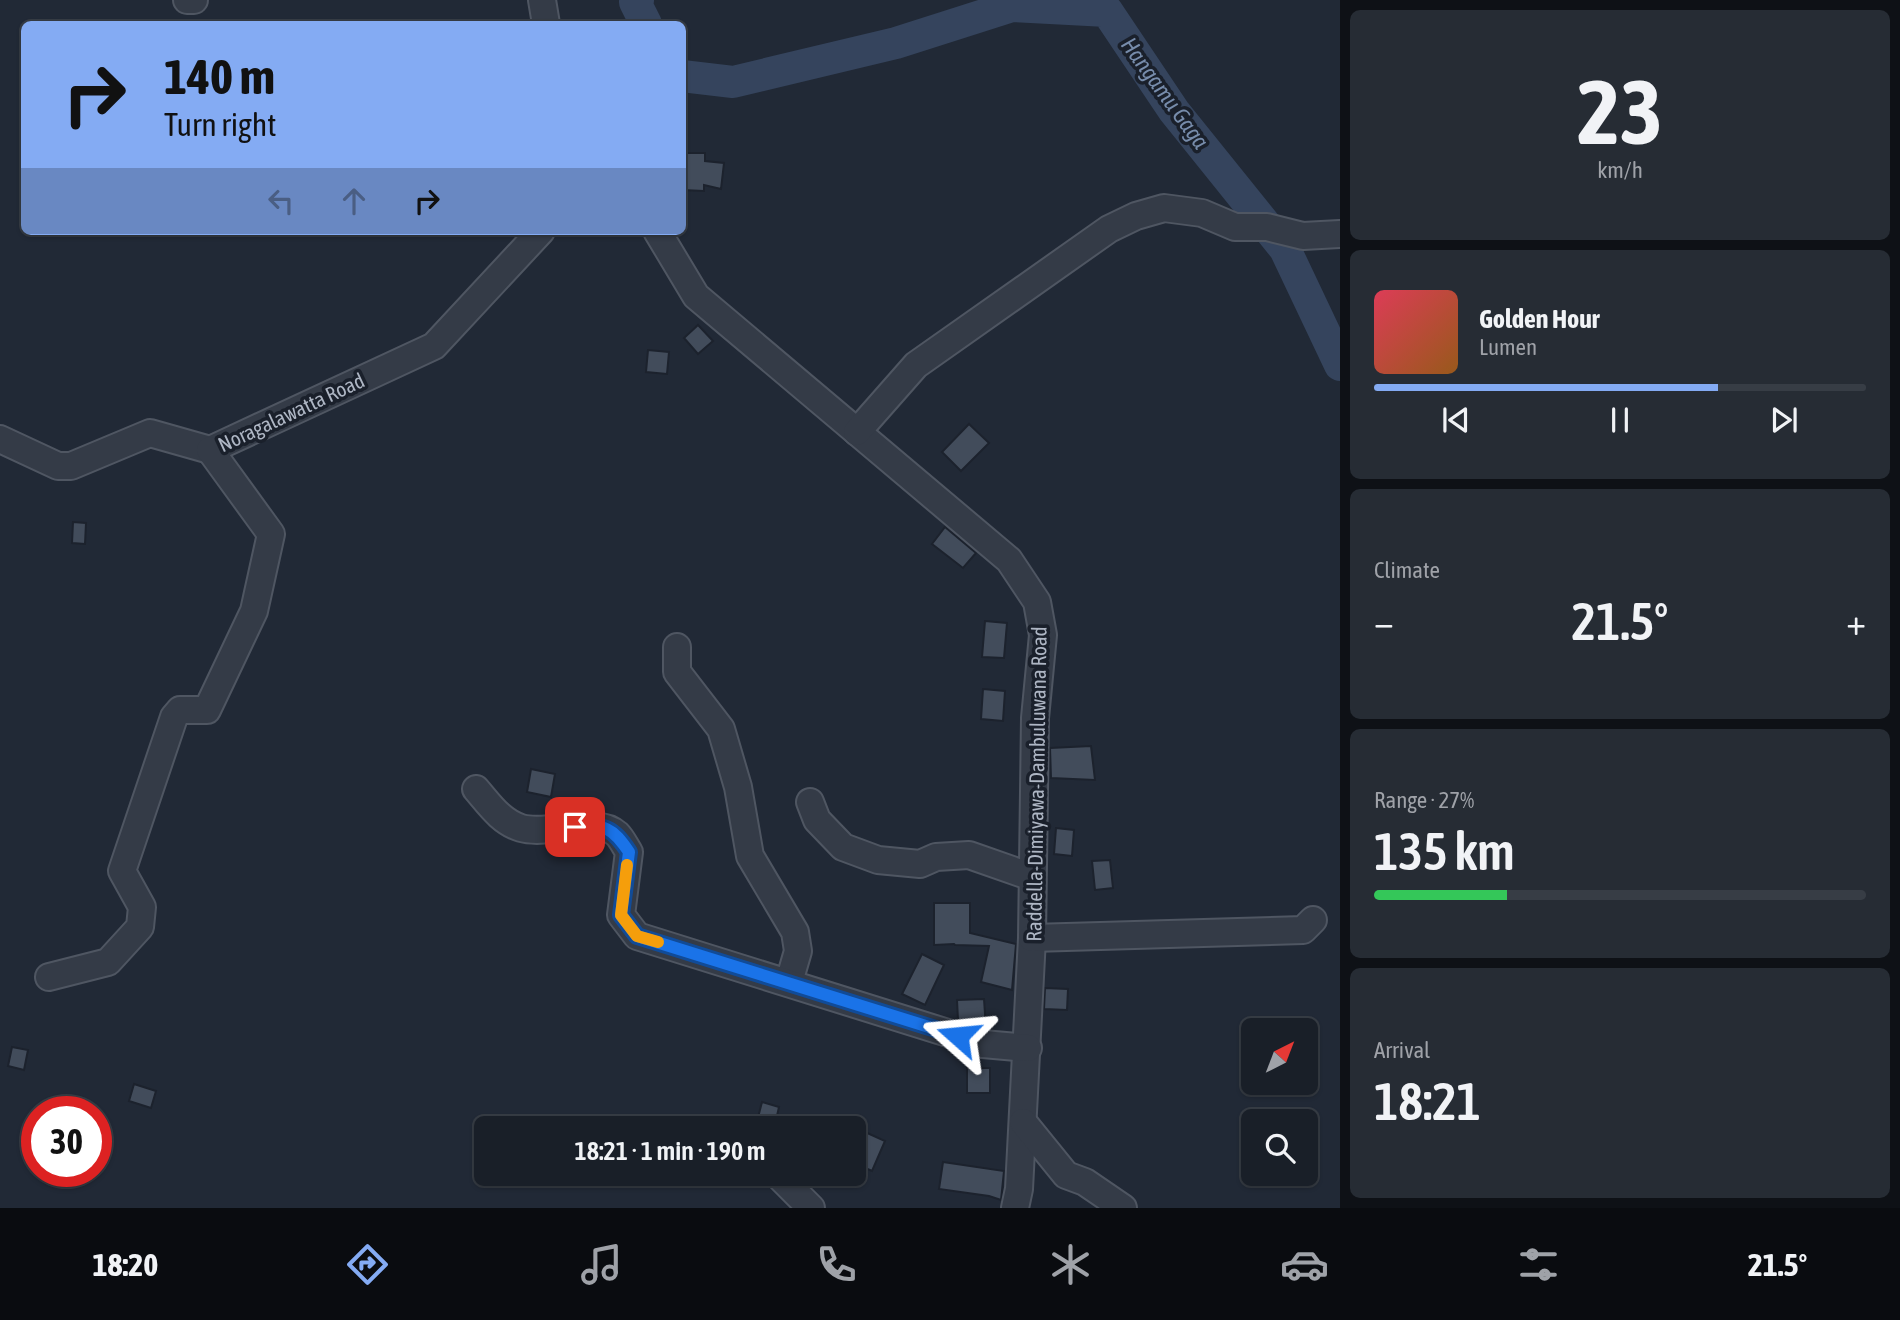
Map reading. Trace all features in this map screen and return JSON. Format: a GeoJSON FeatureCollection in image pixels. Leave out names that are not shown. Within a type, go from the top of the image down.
{"type":"FeatureCollection","features":[{"type":"Feature","properties":{"kind":"street"},"geometry":{"type":"LineString","coordinates":[[187,0],[194,0]]}},
{"type":"Feature","properties":{"kind":"street"},"geometry":{"type":"LineString","coordinates":[[542,0],[546,21]]}},
{"type":"Feature","properties":{"kind":"street"},"geometry":{"type":"LineString","coordinates":[[857,432],[915,365],[1109,229],[1136,216],[1164,208],[1202,213],[1235,227],[1267,227],[1303,236],[1340,234]]}},
{"type":"Feature","properties":{"kind":"street","name":"Noragalawatta Road"},"geometry":{"type":"LineString","coordinates":[[0,439],[58,466],[71,466],[150,433],[210,450],[434,346],[537,235]]}},
{"type":"Feature","properties":{"kind":"street","name":"Raddella-Dimiyawa-Dambuluwana Road"},"geometry":{"type":"LineString","coordinates":[[659,235],[696,296],[1009,560],[1037,602],[1043,635],[1035,718],[1028,1048],[1019,1189],[1014,1208]]}},
{"type":"Feature","properties":{"kind":"street"},"geometry":{"type":"LineString","coordinates":[[49,977],[108,962],[140,927],[142,907],[122,871],[174,717],[180,710],[207,710],[254,611],[271,534],[210,450]]}},
{"type":"Feature","properties":{"kind":"street"},"geometry":{"type":"LineString","coordinates":[[677,647],[677,672],[721,729],[738,787],[750,856],[795,932],[797,951],[789,982]]}},
{"type":"Feature","properties":{"kind":"street"},"geometry":{"type":"LineString","coordinates":[[476,789],[499,816],[518,827],[538,831],[594,826],[616,833],[629,852],[621,915],[637,936],[983,1044],[1028,1048]]}},
{"type":"Feature","properties":{"kind":"street"},"geometry":{"type":"LineString","coordinates":[[810,802],[817,820],[843,847],[878,860],[920,864],[936,857],[969,855],[1032,877]]}},
{"type":"Feature","properties":{"kind":"street"},"geometry":{"type":"LineString","coordinates":[[1032,938],[1303,930],[1313,920]]}},
{"type":"Feature","properties":{"kind":"street"},"geometry":{"type":"LineString","coordinates":[[1023,1122],[1066,1175],[1086,1182],[1123,1208]]}},
{"type":"Feature","properties":{"kind":"street"},"geometry":{"type":"LineString","coordinates":[[789,1186],[811,1208]]}},
{"type":"Feature","properties":{"kind":"building"},"geometry":{"type":"Polygon","coordinates":[[[686,153],[705,153],[705,161],[724,163],[721,189],[704,185],[704,191],[686,190],[686,153]]]}},
{"type":"Feature","properties":{"kind":"building"},"geometry":{"type":"Polygon","coordinates":[[[698,325],[713,341],[698,354],[684,338],[698,325]]]}},
{"type":"Feature","properties":{"kind":"building"},"geometry":{"type":"Polygon","coordinates":[[[648,350],[669,352],[667,374],[646,372],[648,350]]]}},
{"type":"Feature","properties":{"kind":"building"},"geometry":{"type":"Polygon","coordinates":[[[969,424],[989,443],[961,471],[942,452],[969,424]]]}},
{"type":"Feature","properties":{"kind":"building"},"geometry":{"type":"Polygon","coordinates":[[[73,522],[86,523],[85,544],[72,543],[73,522]]]}},
{"type":"Feature","properties":{"kind":"building"},"geometry":{"type":"Polygon","coordinates":[[[945,527],[976,553],[963,568],[932,544],[945,527]]]}},
{"type":"Feature","properties":{"kind":"building"},"geometry":{"type":"Polygon","coordinates":[[[985,621],[1007,623],[1004,658],[982,657],[985,621]]]}},
{"type":"Feature","properties":{"kind":"building"},"geometry":{"type":"Polygon","coordinates":[[[983,689],[1005,691],[1003,721],[981,719],[983,689]]]}},
{"type":"Feature","properties":{"kind":"building"},"geometry":{"type":"Polygon","coordinates":[[[1091,746],[1095,780],[1051,778],[1050,748],[1091,746]]]}},
{"type":"Feature","properties":{"kind":"building"},"geometry":{"type":"Polygon","coordinates":[[[531,769],[555,774],[551,797],[527,792],[531,769]]]}},
{"type":"Feature","properties":{"kind":"building"},"geometry":{"type":"Polygon","coordinates":[[[1056,828],[1074,830],[1072,856],[1054,854],[1056,828]]]}},
{"type":"Feature","properties":{"kind":"building"},"geometry":{"type":"Polygon","coordinates":[[[1110,860],[1113,888],[1095,890],[1092,861],[1110,860]]]}},
{"type":"Feature","properties":{"kind":"building"},"geometry":{"type":"Polygon","coordinates":[[[934,903],[970,903],[970,933],[1016,944],[1012,990],[981,982],[989,946],[934,945],[934,903]]]}},
{"type":"Feature","properties":{"kind":"building"},"geometry":{"type":"Polygon","coordinates":[[[922,954],[944,965],[925,1005],[902,994],[922,954]]]}},
{"type":"Feature","properties":{"kind":"building"},"geometry":{"type":"Polygon","coordinates":[[[1045,988],[1068,989],[1067,1010],[1044,1009],[1045,988]]]}},
{"type":"Feature","properties":{"kind":"building"},"geometry":{"type":"Polygon","coordinates":[[[984,999],[986,1028],[958,1020],[957,1000],[984,999]]]}},
{"type":"Feature","properties":{"kind":"building"},"geometry":{"type":"Polygon","coordinates":[[[12,1047],[28,1050],[24,1070],[8,1066],[12,1047]]]}},
{"type":"Feature","properties":{"kind":"building"},"geometry":{"type":"Polygon","coordinates":[[[967,1068],[990,1068],[990,1093],[967,1093],[967,1068]]]}},
{"type":"Feature","properties":{"kind":"building"},"geometry":{"type":"Polygon","coordinates":[[[134,1084],[156,1091],[151,1108],[129,1101],[134,1084]]]}},
{"type":"Feature","properties":{"kind":"building"},"geometry":{"type":"Polygon","coordinates":[[[762,1102],[779,1107],[777,1116],[758,1116],[762,1102]]]}},
{"type":"Feature","properties":{"kind":"building"},"geometry":{"type":"Polygon","coordinates":[[[866,1132],[885,1141],[872,1171],[866,1168],[866,1132]]]}},
{"type":"Feature","properties":{"kind":"building"},"geometry":{"type":"Polygon","coordinates":[[[943,1162],[1004,1171],[1001,1200],[939,1189],[943,1162]]]}},
{"type":"Feature","properties":{"kind":"waterway","name":"Hangamu Gaga"},"geometry":{"type":"LineString","coordinates":[[638,0],[635,2],[644,21]]}},
{"type":"Feature","properties":{"kind":"waterway","name":"Hangamu Gaga"},"geometry":{"type":"LineString","coordinates":[[686,76],[733,82],[896,43],[1012,6],[1107,11],[1174,111],[1285,249],[1340,365]]}},
{"type":"Feature","properties":{"kind":"slow traffic"},"geometry":{"type":"LineString","coordinates":[[627,865],[621,915],[637,936],[658,942]]}},
{"type":"Feature","properties":{"kind":"route"},"geometry":{"type":"LineString","coordinates":[[575,827],[594,826],[616,833],[629,852],[621,915],[637,936],[958,1036]]}}]}
